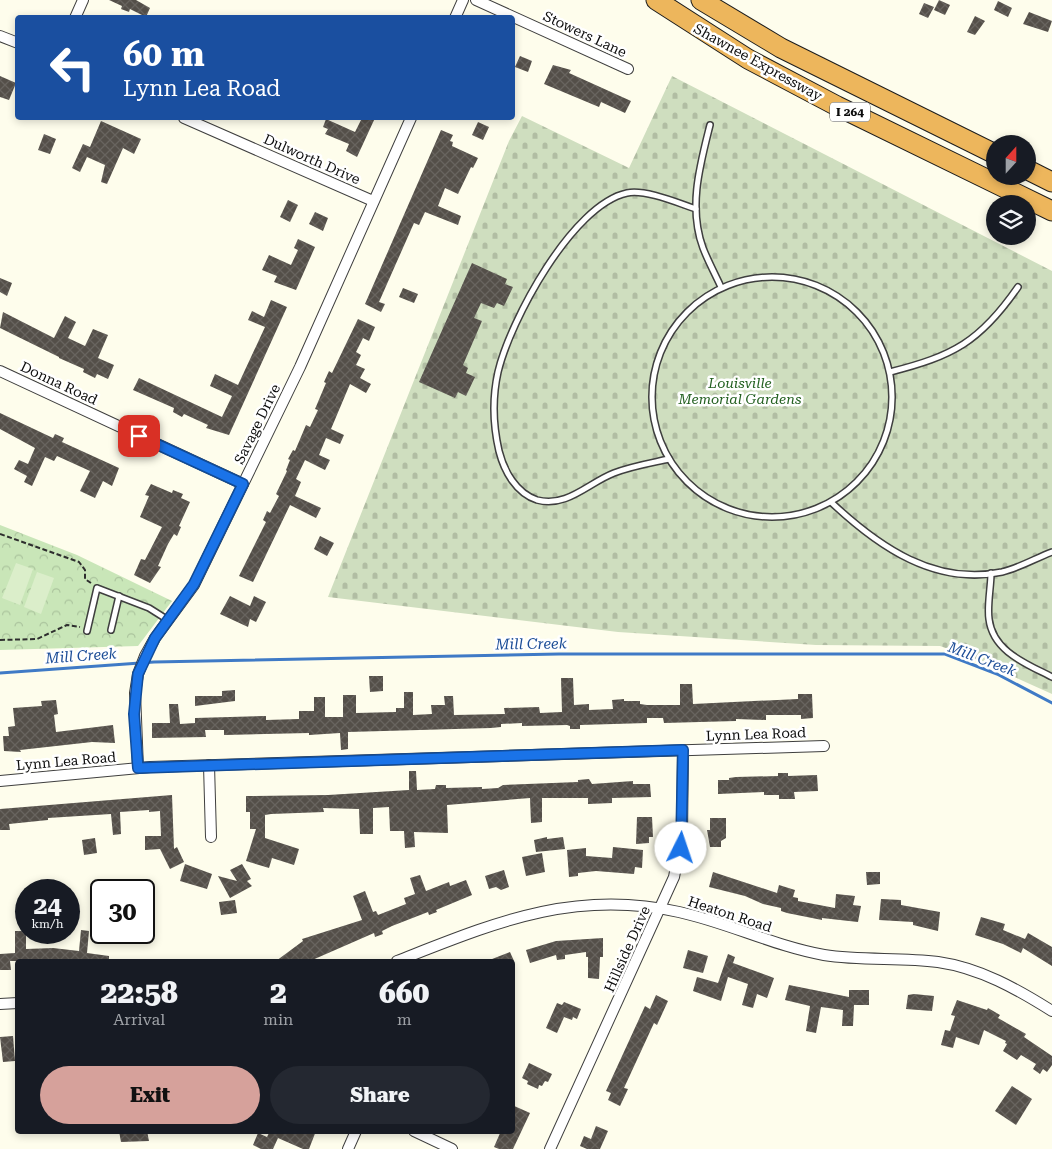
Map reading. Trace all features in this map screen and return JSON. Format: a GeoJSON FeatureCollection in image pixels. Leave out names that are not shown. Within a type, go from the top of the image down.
{"type":"FeatureCollection","features":[{"type":"Feature","properties":{"kind":"highway","name":"Shawnee Expressway"},"geometry":{"type":"LineString","coordinates":[[656,0],[748,59],[837,106],[1052,211]]}},
{"type":"Feature","properties":{"kind":"highway","name":"Shawnee Expressway"},"geometry":{"type":"LineString","coordinates":[[701,0],[781,48],[830,74],[986,150]]}},
{"type":"Feature","properties":{"kind":"highway"},"geometry":{"type":"LineString","coordinates":[[1036,174],[1052,182]]}},
{"type":"Feature","properties":{"kind":"street"},"geometry":{"type":"LineString","coordinates":[[76,15],[83,0]]}},
{"type":"Feature","properties":{"kind":"street"},"geometry":{"type":"LineString","coordinates":[[456,15],[463,0]]}},
{"type":"Feature","properties":{"kind":"street","name":"Stowers Lane"},"geometry":{"type":"LineString","coordinates":[[476,0],[509,15]]}},
{"type":"Feature","properties":{"kind":"street","name":"Stowers Lane"},"geometry":{"type":"LineString","coordinates":[[515,18],[628,69]]}},
{"type":"Feature","properties":{"kind":"street"},"geometry":{"type":"LineString","coordinates":[[0,36],[15,42]]}},
{"type":"Feature","properties":{"kind":"street","name":"Dulworth Drive"},"geometry":{"type":"LineString","coordinates":[[188,120],[373,202]]}},
{"type":"Feature","properties":{"kind":"street","name":"Savage Drive"},"geometry":{"type":"LineString","coordinates":[[138,768],[134,714],[138,674],[155,638],[194,584],[300,367],[410,120]]}},
{"type":"Feature","properties":{"kind":"street","name":"Donna Road"},"geometry":{"type":"LineString","coordinates":[[0,371],[243,484]]}},
{"type":"Feature","properties":{"kind":"street","name":"Lynn Lea Road"},"geometry":{"type":"LineString","coordinates":[[0,781],[138,768],[824,746]]}},
{"type":"Feature","properties":{"kind":"street","name":"Hillside Drive"},"geometry":{"type":"LineString","coordinates":[[550,1149],[660,909],[679,859],[683,808],[683,750]]}},
{"type":"Feature","properties":{"kind":"street"},"geometry":{"type":"LineString","coordinates":[[209,765],[211,837]]}},
{"type":"Feature","properties":{"kind":"street","name":"Heaton Road"},"geometry":{"type":"LineString","coordinates":[[402,959],[492,924],[543,910],[600,905],[660,909],[679,912],[772,942],[824,954],[850,958],[938,962],[963,967],[996,979],[1052,1010]]}},
{"type":"Feature","properties":{"kind":"street"},"geometry":{"type":"LineString","coordinates":[[0,1004],[15,1003]]}},
{"type":"Feature","properties":{"kind":"street"},"geometry":{"type":"LineString","coordinates":[[348,1149],[355,1134]]}},
{"type":"Feature","properties":{"kind":"street"},"geometry":{"type":"LineString","coordinates":[[420,1134],[452,1149]]}},
{"type":"Feature","properties":{"kind":"lane"},"geometry":{"type":"LineString","coordinates":[[710,125],[698,174],[696,209],[703,247],[721,287]]}},
{"type":"Feature","properties":{"kind":"lane"},"geometry":{"type":"LineString","coordinates":[[669,459],[612,474],[568,498],[556,501],[537,500],[514,485],[502,465],[495,435],[493,407],[498,371],[513,330],[551,260],[583,222],[603,204],[628,192],[639,192],[696,209]]}},
{"type":"Feature","properties":{"kind":"lane"},"geometry":{"type":"LineString","coordinates":[[768,276],[796,280],[826,290],[844,300],[859,314],[885,355],[890,372],[893,408],[888,430],[867,472],[832,503],[798,514],[768,518],[740,513],[713,502],[691,486],[669,459],[653,423],[650,392],[654,370],[662,347],[682,316],[700,300],[721,287],[743,280],[768,276]]}},
{"type":"Feature","properties":{"kind":"lane"},"geometry":{"type":"LineString","coordinates":[[890,372],[925,363],[968,343],[987,328],[1018,288]]}},
{"type":"Feature","properties":{"kind":"lane"},"geometry":{"type":"LineString","coordinates":[[832,503],[862,531],[885,547],[927,568],[951,572],[1003,572],[1052,552]]}},
{"type":"Feature","properties":{"kind":"lane"},"geometry":{"type":"LineString","coordinates":[[991,573],[989,619],[994,635],[1002,647],[1015,658],[1052,677]]}},
{"type":"Feature","properties":{"kind":"lane"},"geometry":{"type":"LineString","coordinates":[[87,630],[97,588],[150,608],[168,621]]}},
{"type":"Feature","properties":{"kind":"lane"},"geometry":{"type":"LineString","coordinates":[[111,630],[119,596]]}},
{"type":"Feature","properties":{"kind":"path"},"geometry":{"type":"LineString","coordinates":[[0,534],[79,562],[85,570],[86,579],[97,588]]}},
{"type":"Feature","properties":{"kind":"path"},"geometry":{"type":"LineString","coordinates":[[0,640],[37,639],[67,625],[87,630]]}},
{"type":"Feature","properties":{"kind":"green space","name":"Louisville Memorial Gardens"},"geometry":{"type":"Polygon","coordinates":[[[672,76],[986,237],[986,245],[1001,245],[1052,271],[1052,694],[966,655],[940,646],[816,645],[618,632],[328,597],[509,141],[522,116],[629,168],[672,76]]]}},
{"type":"Feature","properties":{"kind":"green space"},"geometry":{"type":"Polygon","coordinates":[[[0,525],[77,555],[172,601],[138,646],[0,650],[0,525]]]}},
{"type":"Feature","properties":{"kind":"green space"},"geometry":{"type":"Polygon","coordinates":[[[16,563],[33,569],[20,605],[2,598],[16,563]]]}},
{"type":"Feature","properties":{"kind":"green space"},"geometry":{"type":"Polygon","coordinates":[[[37,572],[54,578],[41,614],[24,607],[37,572]]]}},
{"type":"Feature","properties":{"kind":"building"},"geometry":{"type":"Polygon","coordinates":[[[109,0],[136,0],[150,8],[147,15],[142,15],[130,9],[129,12],[121,9],[122,6],[109,0]]]}},
{"type":"Feature","properties":{"kind":"building"},"geometry":{"type":"Polygon","coordinates":[[[939,0],[950,5],[945,15],[934,10],[939,0]]]}},
{"type":"Feature","properties":{"kind":"building"},"geometry":{"type":"Polygon","coordinates":[[[998,1],[1012,8],[1008,17],[994,10],[998,1]]]}},
{"type":"Feature","properties":{"kind":"building"},"geometry":{"type":"Polygon","coordinates":[[[924,3],[934,7],[928,18],[919,14],[924,3]]]}},
{"type":"Feature","properties":{"kind":"building"},"geometry":{"type":"Polygon","coordinates":[[[1029,12],[1052,21],[1048,32],[1023,24],[1029,12]]]}},
{"type":"Feature","properties":{"kind":"building"},"geometry":{"type":"Polygon","coordinates":[[[975,16],[985,21],[975,35],[967,32],[975,16]]]}},
{"type":"Feature","properties":{"kind":"building"},"geometry":{"type":"Polygon","coordinates":[[[520,56],[532,61],[528,72],[515,67],[520,56]]]}},
{"type":"Feature","properties":{"kind":"building"},"geometry":{"type":"Polygon","coordinates":[[[553,65],[571,70],[569,73],[631,101],[625,113],[601,102],[599,107],[544,84],[553,65]]]}},
{"type":"Feature","properties":{"kind":"building"},"geometry":{"type":"Polygon","coordinates":[[[0,76],[15,83],[15,85],[9,100],[0,97],[0,76]]]}},
{"type":"Feature","properties":{"kind":"building"},"geometry":{"type":"Polygon","coordinates":[[[326,120],[328,120],[355,132],[361,120],[374,120],[357,157],[346,151],[349,144],[325,134],[328,129],[323,127],[326,120]]]}},
{"type":"Feature","properties":{"kind":"building"},"geometry":{"type":"Polygon","coordinates":[[[101,121],[141,139],[134,154],[123,148],[107,184],[101,182],[105,165],[87,157],[80,172],[72,168],[83,144],[90,147],[101,121]]]}},
{"type":"Feature","properties":{"kind":"building"},"geometry":{"type":"Polygon","coordinates":[[[478,122],[489,127],[483,140],[472,135],[478,122]]]}},
{"type":"Feature","properties":{"kind":"building"},"geometry":{"type":"Polygon","coordinates":[[[441,130],[453,135],[450,141],[453,142],[452,146],[478,158],[473,168],[471,167],[458,194],[445,188],[438,206],[461,216],[458,225],[425,212],[419,225],[414,223],[379,302],[385,304],[381,312],[365,304],[441,130]]]}},
{"type":"Feature","properties":{"kind":"building"},"geometry":{"type":"Polygon","coordinates":[[[44,134],[56,139],[50,154],[38,150],[44,134]]]}},
{"type":"Feature","properties":{"kind":"building"},"geometry":{"type":"Polygon","coordinates":[[[288,200],[298,205],[290,222],[280,217],[288,200]]]}},
{"type":"Feature","properties":{"kind":"building"},"geometry":{"type":"Polygon","coordinates":[[[315,212],[328,218],[323,231],[309,224],[315,212]]]}},
{"type":"Feature","properties":{"kind":"building"},"geometry":{"type":"Polygon","coordinates":[[[298,239],[315,247],[296,290],[274,282],[277,276],[262,270],[269,255],[291,265],[298,250],[294,248],[298,239]]]}},
{"type":"Feature","properties":{"kind":"building"},"geometry":{"type":"Polygon","coordinates":[[[472,263],[507,279],[505,284],[513,287],[504,306],[497,303],[494,308],[481,303],[474,318],[482,321],[463,365],[468,368],[466,373],[475,377],[466,396],[458,392],[455,398],[419,382],[472,263]]]}},
{"type":"Feature","properties":{"kind":"building"},"geometry":{"type":"Polygon","coordinates":[[[0,278],[12,283],[7,296],[0,292],[0,278]]]}},
{"type":"Feature","properties":{"kind":"building"},"geometry":{"type":"Polygon","coordinates":[[[403,288],[418,294],[414,303],[399,297],[403,288]]]}},
{"type":"Feature","properties":{"kind":"building"},"geometry":{"type":"Polygon","coordinates":[[[271,300],[287,307],[229,435],[206,428],[208,425],[184,414],[182,417],[173,412],[174,408],[133,390],[139,378],[222,417],[232,396],[210,386],[215,374],[238,385],[265,327],[248,320],[252,311],[264,317],[271,300]]]}},
{"type":"Feature","properties":{"kind":"building"},"geometry":{"type":"Polygon","coordinates":[[[3,312],[54,338],[65,316],[76,322],[68,338],[85,346],[93,329],[108,335],[98,358],[114,365],[108,379],[97,374],[95,378],[83,372],[84,369],[0,328],[3,312]]]}},
{"type":"Feature","properties":{"kind":"building"},"geometry":{"type":"Polygon","coordinates":[[[358,319],[375,327],[369,341],[363,338],[356,352],[361,355],[356,365],[365,369],[360,378],[371,384],[366,393],[350,384],[331,429],[344,435],[340,444],[326,438],[319,455],[330,460],[325,470],[305,460],[296,479],[301,482],[295,496],[321,508],[316,518],[290,505],[253,582],[239,576],[266,522],[263,520],[267,511],[270,513],[279,496],[276,494],[287,471],[290,460],[288,459],[293,450],[295,451],[306,425],[310,427],[318,410],[315,409],[326,383],[324,382],[329,371],[332,373],[358,319]]]}},
{"type":"Feature","properties":{"kind":"building"},"geometry":{"type":"Polygon","coordinates":[[[0,413],[53,438],[55,434],[64,438],[62,442],[119,468],[112,486],[103,481],[95,498],[80,491],[90,471],[57,456],[54,461],[45,457],[32,486],[24,482],[27,476],[14,469],[19,460],[28,464],[35,448],[0,429],[0,413]]]}},
{"type":"Feature","properties":{"kind":"building"},"geometry":{"type":"Polygon","coordinates":[[[151,484],[172,493],[173,490],[183,494],[181,498],[190,502],[179,526],[181,527],[177,536],[174,534],[168,544],[158,566],[161,567],[150,583],[134,575],[141,559],[145,560],[162,527],[140,517],[149,496],[145,495],[151,484]]]}},
{"type":"Feature","properties":{"kind":"building"},"geometry":{"type":"Polygon","coordinates":[[[320,536],[334,543],[327,556],[314,549],[320,536]]]}},
{"type":"Feature","properties":{"kind":"building"},"geometry":{"type":"Polygon","coordinates":[[[230,596],[250,606],[254,596],[266,602],[256,622],[250,619],[248,627],[220,614],[230,596]]]}},
{"type":"Feature","properties":{"kind":"building"},"geometry":{"type":"Polygon","coordinates":[[[369,676],[383,676],[383,691],[370,692],[369,676]]]}},
{"type":"Feature","properties":{"kind":"building"},"geometry":{"type":"Polygon","coordinates":[[[561,678],[573,678],[574,705],[589,704],[589,710],[613,709],[612,700],[624,699],[624,701],[640,701],[640,704],[647,705],[680,705],[680,684],[692,684],[693,704],[798,699],[798,694],[812,694],[813,718],[801,719],[801,715],[766,715],[766,720],[736,719],[736,721],[664,723],[663,718],[647,718],[647,723],[580,725],[580,729],[570,729],[570,726],[567,725],[522,726],[522,723],[501,724],[501,727],[491,728],[348,732],[348,749],[341,750],[340,733],[224,735],[224,730],[205,730],[206,737],[152,738],[152,723],[170,723],[169,704],[178,704],[180,724],[195,723],[195,718],[266,716],[266,720],[299,719],[299,711],[314,711],[314,697],[325,697],[325,717],[343,717],[343,695],[356,695],[356,713],[396,712],[396,708],[404,708],[404,692],[413,692],[413,715],[432,714],[431,705],[445,705],[444,696],[453,696],[454,715],[505,714],[504,708],[539,707],[540,713],[562,712],[561,678]]]}},
{"type":"Feature","properties":{"kind":"building"},"geometry":{"type":"Polygon","coordinates":[[[235,690],[235,701],[195,706],[195,696],[222,696],[222,691],[235,690]]]}},
{"type":"Feature","properties":{"kind":"building"},"geometry":{"type":"Polygon","coordinates":[[[56,700],[58,714],[54,715],[56,732],[113,725],[115,743],[92,742],[20,750],[21,752],[4,751],[3,736],[9,736],[8,727],[15,726],[13,708],[42,706],[41,701],[56,700]]]}},
{"type":"Feature","properties":{"kind":"building"},"geometry":{"type":"Polygon","coordinates":[[[409,771],[416,771],[417,790],[435,789],[436,785],[446,785],[446,788],[482,787],[482,789],[498,788],[503,785],[578,782],[578,780],[589,779],[592,784],[633,781],[633,784],[650,784],[651,797],[612,798],[612,803],[588,804],[588,798],[542,798],[542,822],[531,823],[530,798],[447,805],[448,833],[414,832],[415,847],[405,848],[404,831],[390,831],[389,807],[373,808],[373,834],[360,834],[359,809],[323,808],[324,812],[271,814],[265,815],[265,838],[299,849],[294,865],[272,858],[269,868],[246,861],[256,829],[250,829],[250,812],[246,812],[246,796],[328,795],[409,790],[409,771]]]}},
{"type":"Feature","properties":{"kind":"building"},"geometry":{"type":"Polygon","coordinates":[[[778,773],[788,773],[788,776],[817,775],[818,791],[794,792],[795,799],[779,799],[779,795],[764,795],[764,792],[718,794],[718,780],[729,780],[729,778],[736,777],[778,776],[778,773]]]}},
{"type":"Feature","properties":{"kind":"building"},"geometry":{"type":"Polygon","coordinates":[[[172,795],[174,849],[177,847],[184,862],[170,869],[160,849],[145,850],[145,836],[161,836],[160,811],[120,812],[121,834],[113,835],[111,814],[48,818],[48,820],[9,824],[10,830],[0,830],[0,809],[172,795]]]}},
{"type":"Feature","properties":{"kind":"building"},"geometry":{"type":"Polygon","coordinates":[[[637,817],[652,817],[653,837],[649,837],[649,843],[636,844],[637,817]]]}},
{"type":"Feature","properties":{"kind":"building"},"geometry":{"type":"Polygon","coordinates":[[[710,818],[726,818],[726,838],[721,841],[721,847],[710,847],[707,830],[710,830],[710,818]]]}},
{"type":"Feature","properties":{"kind":"building"},"geometry":{"type":"Polygon","coordinates":[[[547,837],[547,839],[563,837],[565,849],[536,852],[534,840],[547,837]]]}},
{"type":"Feature","properties":{"kind":"building"},"geometry":{"type":"Polygon","coordinates":[[[95,838],[97,853],[84,855],[82,840],[95,838]]]}},
{"type":"Feature","properties":{"kind":"building"},"geometry":{"type":"Polygon","coordinates":[[[613,847],[643,850],[642,868],[635,867],[634,874],[596,871],[578,873],[578,876],[569,877],[567,850],[586,848],[586,856],[612,858],[613,847]]]}},
{"type":"Feature","properties":{"kind":"building"},"geometry":{"type":"Polygon","coordinates":[[[542,853],[545,872],[526,876],[522,857],[542,853]]]}},
{"type":"Feature","properties":{"kind":"building"},"geometry":{"type":"Polygon","coordinates":[[[185,864],[212,874],[207,889],[180,881],[185,864]]]}},
{"type":"Feature","properties":{"kind":"building"},"geometry":{"type":"Polygon","coordinates":[[[242,864],[251,879],[247,881],[252,886],[230,898],[218,876],[237,881],[230,870],[242,864]]]}},
{"type":"Feature","properties":{"kind":"building"},"geometry":{"type":"Polygon","coordinates":[[[504,870],[509,887],[501,890],[496,887],[489,889],[485,876],[504,870]]]}},
{"type":"Feature","properties":{"kind":"building"},"geometry":{"type":"Polygon","coordinates":[[[713,872],[777,893],[779,885],[795,890],[793,897],[798,898],[798,901],[835,908],[836,894],[855,896],[853,905],[861,906],[858,922],[822,918],[822,920],[787,913],[781,911],[781,908],[763,904],[745,896],[709,887],[713,872]]]}},
{"type":"Feature","properties":{"kind":"building"},"geometry":{"type":"Polygon","coordinates":[[[866,872],[880,872],[880,884],[867,885],[866,872]]]}},
{"type":"Feature","properties":{"kind":"building"},"geometry":{"type":"Polygon","coordinates":[[[420,875],[426,891],[449,882],[450,886],[466,880],[472,895],[436,910],[437,912],[429,915],[428,912],[392,926],[382,931],[383,934],[375,937],[374,933],[315,959],[279,959],[303,941],[302,939],[362,920],[353,896],[365,891],[373,912],[376,911],[378,915],[406,904],[404,898],[415,894],[410,878],[420,875]]]}},
{"type":"Feature","properties":{"kind":"building"},"geometry":{"type":"Polygon","coordinates":[[[881,899],[901,900],[901,905],[940,912],[938,931],[913,925],[913,922],[879,920],[881,899]]]}},
{"type":"Feature","properties":{"kind":"building"},"geometry":{"type":"Polygon","coordinates":[[[235,900],[237,913],[221,915],[219,902],[235,900]]]}},
{"type":"Feature","properties":{"kind":"building"},"geometry":{"type":"Polygon","coordinates":[[[981,917],[1005,924],[1003,930],[1025,939],[1028,933],[1052,947],[1052,966],[1023,948],[1021,953],[1003,944],[975,935],[981,917]]]}},
{"type":"Feature","properties":{"kind":"building"},"geometry":{"type":"Polygon","coordinates":[[[81,930],[89,931],[87,953],[109,956],[109,959],[15,959],[15,961],[10,961],[11,970],[0,970],[0,954],[15,953],[15,944],[26,944],[26,949],[53,948],[79,951],[81,930]]]}},
{"type":"Feature","properties":{"kind":"building"},"geometry":{"type":"Polygon","coordinates":[[[603,938],[603,957],[600,957],[599,979],[588,978],[588,957],[586,957],[586,952],[565,955],[565,959],[557,960],[556,955],[530,963],[526,950],[556,941],[603,938]]]}},
{"type":"Feature","properties":{"kind":"building"},"geometry":{"type":"Polygon","coordinates":[[[688,950],[708,956],[703,973],[683,968],[688,950]]]}},
{"type":"Feature","properties":{"kind":"building"},"geometry":{"type":"Polygon","coordinates":[[[510,952],[513,959],[492,959],[510,952]]]}},
{"type":"Feature","properties":{"kind":"building"},"geometry":{"type":"Polygon","coordinates":[[[728,954],[735,957],[733,963],[774,978],[767,998],[757,994],[753,1008],[742,1005],[748,984],[728,977],[721,1001],[693,991],[697,977],[718,983],[728,954]]]}},
{"type":"Feature","properties":{"kind":"building"},"geometry":{"type":"Polygon","coordinates":[[[789,985],[849,997],[849,990],[869,990],[869,1005],[854,1005],[853,1026],[842,1026],[843,1010],[821,1007],[816,1033],[806,1031],[810,1006],[785,1000],[789,985]]]}},
{"type":"Feature","properties":{"kind":"building"},"geometry":{"type":"Polygon","coordinates":[[[656,995],[668,1001],[657,1025],[654,1023],[624,1088],[628,1089],[620,1106],[608,1100],[611,1093],[606,1091],[645,1006],[650,1009],[656,995]]]}},
{"type":"Feature","properties":{"kind":"building"},"geometry":{"type":"Polygon","coordinates":[[[908,995],[934,996],[932,1011],[906,1009],[908,995]]]}},
{"type":"Feature","properties":{"kind":"building"},"geometry":{"type":"Polygon","coordinates":[[[957,1000],[987,1010],[988,1008],[1000,1015],[998,1018],[1026,1034],[1024,1037],[1052,1056],[1052,1065],[1047,1072],[1043,1069],[1040,1074],[1033,1069],[1036,1064],[1021,1055],[1017,1060],[1003,1051],[1007,1044],[1005,1043],[1006,1041],[984,1030],[979,1045],[956,1037],[953,1048],[941,1045],[945,1030],[950,1031],[955,1016],[951,1015],[957,1000]]]}},
{"type":"Feature","properties":{"kind":"building"},"geometry":{"type":"Polygon","coordinates":[[[564,1002],[581,1009],[577,1019],[573,1017],[572,1020],[564,1017],[557,1033],[546,1028],[557,1003],[562,1005],[564,1002]]]}},
{"type":"Feature","properties":{"kind":"building"},"geometry":{"type":"Polygon","coordinates":[[[13,1036],[15,1061],[3,1062],[0,1037],[13,1036]]]}},
{"type":"Feature","properties":{"kind":"building"},"geometry":{"type":"Polygon","coordinates":[[[529,1063],[552,1074],[548,1082],[545,1081],[542,1086],[539,1085],[538,1089],[527,1084],[528,1081],[522,1078],[529,1063]]]}},
{"type":"Feature","properties":{"kind":"building"},"geometry":{"type":"Polygon","coordinates":[[[1012,1086],[1032,1099],[1016,1125],[995,1111],[1012,1086]]]}},
{"type":"Feature","properties":{"kind":"building"},"geometry":{"type":"Polygon","coordinates":[[[515,1106],[530,1113],[513,1149],[494,1147],[500,1134],[515,1134],[515,1106]]]}},
{"type":"Feature","properties":{"kind":"building"},"geometry":{"type":"Polygon","coordinates":[[[596,1126],[608,1131],[600,1149],[587,1149],[580,1146],[584,1136],[591,1139],[596,1126]]]}},
{"type":"Feature","properties":{"kind":"building"},"geometry":{"type":"Polygon","coordinates":[[[120,1134],[148,1134],[149,1141],[121,1142],[120,1134]]]}},
{"type":"Feature","properties":{"kind":"building"},"geometry":{"type":"Polygon","coordinates":[[[258,1134],[267,1137],[268,1134],[315,1134],[309,1149],[303,1149],[278,1138],[273,1149],[261,1149],[253,1145],[258,1134]]]}},
{"type":"Feature","properties":{"kind":"waterway","name":"Mill Creek"},"geometry":{"type":"LineString","coordinates":[[0,673],[154,662],[559,654],[945,654],[997,674],[1052,703]]}},
{"type":"Feature","properties":{"kind":"route"},"geometry":{"type":"LineString","coordinates":[[139,436],[243,484],[194,584],[185,600],[155,638],[138,674],[134,714],[138,768],[683,750],[681,848]]}}]}
